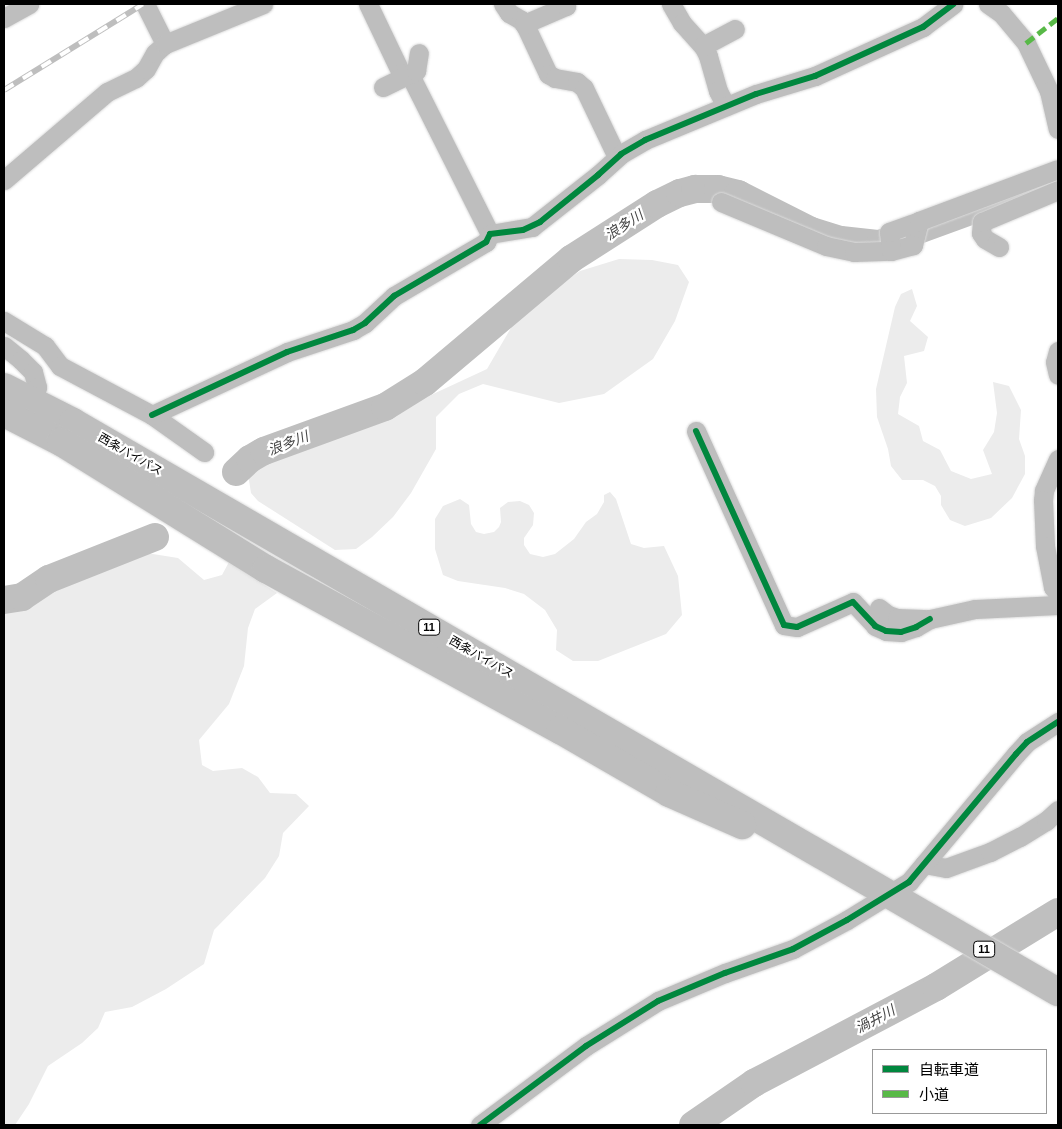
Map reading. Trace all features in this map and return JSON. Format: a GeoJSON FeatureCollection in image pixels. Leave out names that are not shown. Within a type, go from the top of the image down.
{"type":"FeatureCollection","features":[{"type":"Feature","properties":{"kind":"highway","name":"西条バイパス"},"geometry":{"type":"LineString","coordinates":[[4,387],[20,413],[73,422],[578,715],[706,786],[851,873],[1058,992]]}},
{"type":"Feature","properties":{"kind":"street"},"geometry":{"type":"LineString","coordinates":[[4,18],[29,4]]}},
{"type":"Feature","properties":{"kind":"street"},"geometry":{"type":"LineString","coordinates":[[145,4],[166,44]]}},
{"type":"Feature","properties":{"kind":"street"},"geometry":{"type":"LineString","coordinates":[[4,180],[108,92],[136,78],[146,69],[154,54],[166,44],[264,4]]}},
{"type":"Feature","properties":{"kind":"street"},"geometry":{"type":"LineString","coordinates":[[368,4],[401,73],[409,76],[490,234]]}},
{"type":"Feature","properties":{"kind":"street"},"geometry":{"type":"LineString","coordinates":[[502,4],[509,13],[524,24],[548,74],[577,82],[584,88],[617,157]]}},
{"type":"Feature","properties":{"kind":"street"},"geometry":{"type":"LineString","coordinates":[[524,24],[566,6],[565,4]]}},
{"type":"Feature","properties":{"kind":"street"},"geometry":{"type":"LineString","coordinates":[[671,4],[682,23],[703,46],[708,56],[718,91],[726,106]]}},
{"type":"Feature","properties":{"kind":"street"},"geometry":{"type":"LineString","coordinates":[[490,234],[532,227],[598,175],[617,157],[645,140],[756,94],[815,76],[924,27],[953,4]]}},
{"type":"Feature","properties":{"kind":"street"},"geometry":{"type":"LineString","coordinates":[[988,4],[1001,13],[1026,43],[1049,91],[1058,129]]}},
{"type":"Feature","properties":{"kind":"street"},"geometry":{"type":"LineString","coordinates":[[703,46],[735,30]]}},
{"type":"Feature","properties":{"kind":"street"},"geometry":{"type":"LineString","coordinates":[[383,88],[409,76],[416,70],[419,53]]}},
{"type":"Feature","properties":{"kind":"street"},"geometry":{"type":"LineString","coordinates":[[722,202],[826,246],[854,252],[890,244],[889,232],[918,228],[1058,169]]}},
{"type":"Feature","properties":{"kind":"street"},"geometry":{"type":"LineString","coordinates":[[999,246],[985,239],[980,226],[982,222],[1058,190]]}},
{"type":"Feature","properties":{"kind":"street"},"geometry":{"type":"LineString","coordinates":[[152,415],[288,352],[353,330],[365,323],[406,287],[486,242],[490,234]]}},
{"type":"Feature","properties":{"kind":"street"},"geometry":{"type":"LineString","coordinates":[[4,321],[45,346],[60,366],[152,415],[204,452]]}},
{"type":"Feature","properties":{"kind":"street"},"geometry":{"type":"LineString","coordinates":[[4,346],[33,372],[37,387],[20,413]]}},
{"type":"Feature","properties":{"kind":"street"},"geometry":{"type":"LineString","coordinates":[[1058,351],[1055,362],[1058,375]]}},
{"type":"Feature","properties":{"kind":"street"},"geometry":{"type":"LineString","coordinates":[[696,431],[784,625],[797,627],[853,602],[875,626],[886,631],[901,632],[916,627],[930,619]]}},
{"type":"Feature","properties":{"kind":"street"},"geometry":{"type":"LineString","coordinates":[[1058,459],[1044,491],[1043,500],[1045,546],[1053,587],[1058,594]]}},
{"type":"Feature","properties":{"kind":"street"},"geometry":{"type":"LineString","coordinates":[[879,608],[888,615],[897,618],[930,619],[976,609],[1058,605]]}},
{"type":"Feature","properties":{"kind":"street"},"geometry":{"type":"LineString","coordinates":[[480,1125],[586,1046],[658,1001],[706,980],[792,949],[900,901],[909,882],[1016,754],[1028,742],[1058,722]]}},
{"type":"Feature","properties":{"kind":"street"},"geometry":{"type":"LineString","coordinates":[[924,864],[946,868],[990,852],[1046,821],[1058,810]]}},
{"type":"Feature","properties":{"kind":"shaded area"},"geometry":{"type":"Polygon","coordinates":[[[619,259],[652,260],[678,265],[689,282],[675,321],[653,359],[604,394],[559,403],[483,384],[459,394],[436,417],[436,449],[411,493],[393,517],[356,549],[335,550],[258,501],[251,493],[248,474],[250,453],[262,442],[296,428],[378,401],[405,386],[431,395],[487,369],[512,326],[547,293],[580,271],[619,259]]]}},
{"type":"Feature","properties":{"kind":"shaded area"},"geometry":{"type":"Polygon","coordinates":[[[912,289],[917,306],[910,321],[928,337],[924,351],[904,356],[907,383],[900,397],[898,414],[919,426],[923,441],[940,450],[951,471],[971,479],[992,474],[983,450],[994,432],[997,413],[993,382],[1009,386],[1021,410],[1019,439],[1025,456],[1025,474],[1012,498],[991,518],[965,526],[950,520],[941,505],[941,496],[935,486],[923,480],[902,480],[891,466],[888,449],[877,417],[876,389],[895,307],[901,294],[912,289]]]}},
{"type":"Feature","properties":{"kind":"shaded area"},"geometry":{"type":"Polygon","coordinates":[[[610,492],[616,499],[631,544],[644,548],[664,546],[678,576],[682,615],[666,634],[598,661],[573,661],[556,650],[557,630],[545,610],[524,594],[505,588],[458,581],[443,575],[435,549],[435,519],[443,506],[460,499],[469,505],[471,524],[476,532],[484,534],[494,532],[499,527],[501,522],[500,508],[508,502],[520,501],[529,505],[534,513],[533,525],[524,538],[524,545],[530,554],[543,557],[555,554],[574,539],[586,522],[597,514],[604,502],[604,495],[610,492]]]}},
{"type":"Feature","properties":{"kind":"shaded area"},"geometry":{"type":"Polygon","coordinates":[[[134,551],[178,558],[204,580],[222,575],[229,562],[277,593],[255,609],[248,628],[244,666],[229,704],[199,740],[202,765],[213,771],[242,768],[258,777],[270,793],[296,794],[309,806],[283,833],[279,856],[265,878],[214,930],[204,964],[166,989],[132,1007],[105,1012],[98,1028],[82,1043],[48,1066],[29,1104],[15,1125],[4,1125],[4,607],[24,602],[51,584],[134,551]]]}},
{"type":"Feature","properties":{"kind":"waterway","name":"浪多川"},"geometry":{"type":"LineString","coordinates":[[236,472],[250,459],[264,451],[385,407],[425,382],[571,259],[657,204],[680,193],[695,189],[718,189],[738,194],[811,231],[841,240],[880,244],[1058,179]]}},
{"type":"Feature","properties":{"kind":"waterway","name":"浪多川"},"geometry":{"type":"LineString","coordinates":[[4,600],[22,597],[49,579],[155,537]]}},
{"type":"Feature","properties":{"kind":"waterway","name":"渦井川"},"geometry":{"type":"LineString","coordinates":[[693,1125],[754,1083],[936,987],[1058,912]]}},
{"type":"Feature","properties":{"kind":"railway"},"geometry":{"type":"LineString","coordinates":[[4,90],[143,4]]}},
{"type":"Feature","properties":{"kind":"marked path"},"geometry":{"type":"LineString","coordinates":[[1026,43],[1058,18]]}},
{"type":"Feature","properties":{"kind":"cycle path"},"geometry":{"type":"LineString","coordinates":[[152,415],[287,352],[353,330],[365,323],[394,296],[486,242],[490,234],[523,230],[540,222],[621,154],[645,140],[756,94],[815,76],[923,27],[953,4]]}},
{"type":"Feature","properties":{"kind":"cycle path"},"geometry":{"type":"LineString","coordinates":[[696,431],[784,625],[797,627],[853,602],[875,626],[886,631],[901,632],[916,627],[930,619]]}},
{"type":"Feature","properties":{"kind":"cycle path"},"geometry":{"type":"LineString","coordinates":[[480,1125],[586,1046],[658,1001],[725,973],[793,949],[847,920],[909,882],[1027,742],[1058,722]]}}]}
